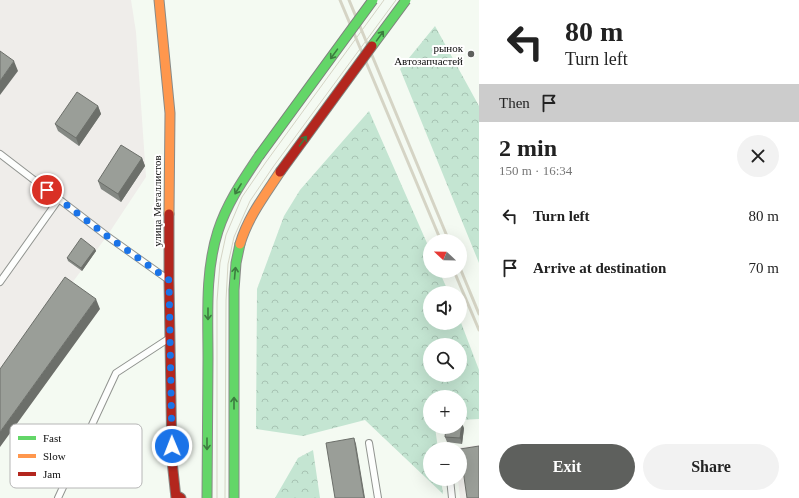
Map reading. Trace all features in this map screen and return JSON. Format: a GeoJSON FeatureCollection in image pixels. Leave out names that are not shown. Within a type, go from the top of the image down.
{"type":"FeatureCollection","features":[{"type":"Feature","properties":{"kind":"main road","name":"улица Металлистов"},"geometry":{"type":"LineString","coordinates":[[159,0],[170,113],[169,280],[172,461],[178,497]]}},
{"type":"Feature","properties":{"kind":"main road"},"geometry":{"type":"LineString","coordinates":[[205,496],[208,298],[212,263],[218,232],[235,192],[259,156],[373,0]]}},
{"type":"Feature","properties":{"kind":"main road"},"geometry":{"type":"LineString","coordinates":[[234,498],[234,290],[236,262],[242,238],[254,211],[280,172],[406,0]]}},
{"type":"Feature","properties":{"kind":"lane"},"geometry":{"type":"LineString","coordinates":[[0,154],[107,236],[169,280]]}},
{"type":"Feature","properties":{"kind":"lane"},"geometry":{"type":"LineString","coordinates":[[0,282],[59,199]]}},
{"type":"Feature","properties":{"kind":"lane"},"geometry":{"type":"LineString","coordinates":[[92,424],[116,373],[170,338]]}},
{"type":"Feature","properties":{"kind":"lane"},"geometry":{"type":"LineString","coordinates":[[368,443],[378,498]]}},
{"type":"Feature","properties":{"kind":"lane"},"geometry":{"type":"LineString","coordinates":[[451,486],[452,498]]}},
{"type":"Feature","properties":{"kind":"lane"},"geometry":{"type":"LineString","coordinates":[[58,498],[63,488]]}},
{"type":"Feature","properties":{"kind":"shaded area"},"geometry":{"type":"Polygon","coordinates":[[[0,0],[131,0],[136,32],[146,177],[107,236],[69,287],[100,309],[17,424],[10,424],[10,433],[0,447],[0,0]]]}},
{"type":"Feature","properties":{"kind":"shaded area"},"geometry":{"type":"Polygon","coordinates":[[[479,445],[479,498],[460,498],[459,486],[467,486],[467,446],[479,445]]]}},
{"type":"Feature","properties":{"kind":"green space"},"geometry":{"type":"Polygon","coordinates":[[[435,26],[479,106],[479,263],[400,69],[435,26]]]}},
{"type":"Feature","properties":{"kind":"green space"},"geometry":{"type":"Polygon","coordinates":[[[369,111],[423,234],[423,278],[442,278],[446,286],[423,286],[423,330],[464,330],[467,338],[423,338],[423,382],[467,382],[467,338],[479,370],[479,419],[467,420],[467,390],[423,390],[423,434],[436,434],[437,442],[423,442],[423,475],[365,420],[303,436],[256,429],[257,289],[284,216],[300,190],[369,111]]]}},
{"type":"Feature","properties":{"kind":"green space"},"geometry":{"type":"Polygon","coordinates":[[[313,450],[320,498],[275,498],[298,458],[313,450]]]}},
{"type":"Feature","properties":{"kind":"green space"},"geometry":{"type":"Polygon","coordinates":[[[435,486],[442,486],[443,494],[435,486]]]}},
{"type":"Feature","properties":{"kind":"building"},"geometry":{"type":"Polygon","coordinates":[[[0,51],[14,61],[0,81],[0,51]]]}},
{"type":"Feature","properties":{"kind":"building"},"geometry":{"type":"Polygon","coordinates":[[[77,92],[98,106],[76,138],[55,124],[77,92]]]}},
{"type":"Feature","properties":{"kind":"building"},"geometry":{"type":"Polygon","coordinates":[[[121,145],[142,158],[118,194],[98,181],[121,145]]]}},
{"type":"Feature","properties":{"kind":"building"},"geometry":{"type":"Polygon","coordinates":[[[81,238],[95,249],[81,268],[67,258],[81,238]]]}},
{"type":"Feature","properties":{"kind":"building"},"geometry":{"type":"Polygon","coordinates":[[[65,277],[96,299],[0,432],[0,369],[65,277]]]}},
{"type":"Feature","properties":{"kind":"building"},"geometry":{"type":"Polygon","coordinates":[[[445,434],[461,434],[460,438],[445,437],[445,434]]]}},
{"type":"Feature","properties":{"kind":"building"},"geometry":{"type":"Polygon","coordinates":[[[354,438],[364,498],[335,498],[326,443],[354,438]]]}},
{"type":"Feature","properties":{"kind":"building"},"geometry":{"type":"Polygon","coordinates":[[[479,446],[479,498],[467,498],[465,486],[467,486],[467,448],[479,446]]]}},
{"type":"Feature","properties":{"kind":"tram line"},"geometry":{"type":"LineString","coordinates":[[217,498],[217,301],[220,263],[226,235],[242,197],[384,0]]}},
{"type":"Feature","properties":{"kind":"tram line"},"geometry":{"type":"LineString","coordinates":[[225,498],[226,300],[228,264],[234,237],[250,201],[273,167],[396,0]]}},
{"type":"Feature","properties":{"kind":"railway"},"geometry":{"type":"LineString","coordinates":[[340,0],[438,234]]}},
{"type":"Feature","properties":{"kind":"railway"},"geometry":{"type":"LineString","coordinates":[[349,0],[446,234]]}},
{"type":"Feature","properties":{"kind":"railway"},"geometry":{"type":"LineString","coordinates":[[457,278],[479,330]]}},
{"type":"Feature","properties":{"kind":"railway"},"geometry":{"type":"LineString","coordinates":[[464,278],[479,314]]}},
{"type":"Feature","properties":{"kind":"traffic: fast"},"geometry":{"type":"LineString","coordinates":[[259,156],[373,0]]}},
{"type":"Feature","properties":{"kind":"traffic: fast"},"geometry":{"type":"LineString","coordinates":[[372,46],[406,0]]}},
{"type":"Feature","properties":{"kind":"traffic: fast"},"geometry":{"type":"LineString","coordinates":[[207,498],[208,294],[211,262],[218,231],[226,211],[236,192],[259,156]]}},
{"type":"Feature","properties":{"kind":"traffic: fast"},"geometry":{"type":"LineString","coordinates":[[234,498],[234,290],[236,263],[240,244]]}},
{"type":"Feature","properties":{"kind":"traffic: slow"},"geometry":{"type":"LineString","coordinates":[[159,0],[170,113],[169,214]]}},
{"type":"Feature","properties":{"kind":"traffic: slow"},"geometry":{"type":"LineString","coordinates":[[240,244],[252,215],[280,172]]}},
{"type":"Feature","properties":{"kind":"traffic: jam"},"geometry":{"type":"LineString","coordinates":[[280,172],[372,46]]}},
{"type":"Feature","properties":{"kind":"traffic: jam"},"geometry":{"type":"LineString","coordinates":[[169,214],[172,461],[176,498]]}},
{"type":"Feature","properties":{"kind":"traffic: jam"},"geometry":{"type":"LineString","coordinates":[[176,495],[181,498]]}},
{"type":"Feature","properties":{"kind":"place","name":"рынок Автозапчастей"},"geometry":{"type":"Point","coordinates":[471,54]}},
{"type":"Feature","properties":{"kind":"route"},"geometry":{"type":"LineString","coordinates":[[47,190],[107,236],[169,280],[172,446]]}}]}
